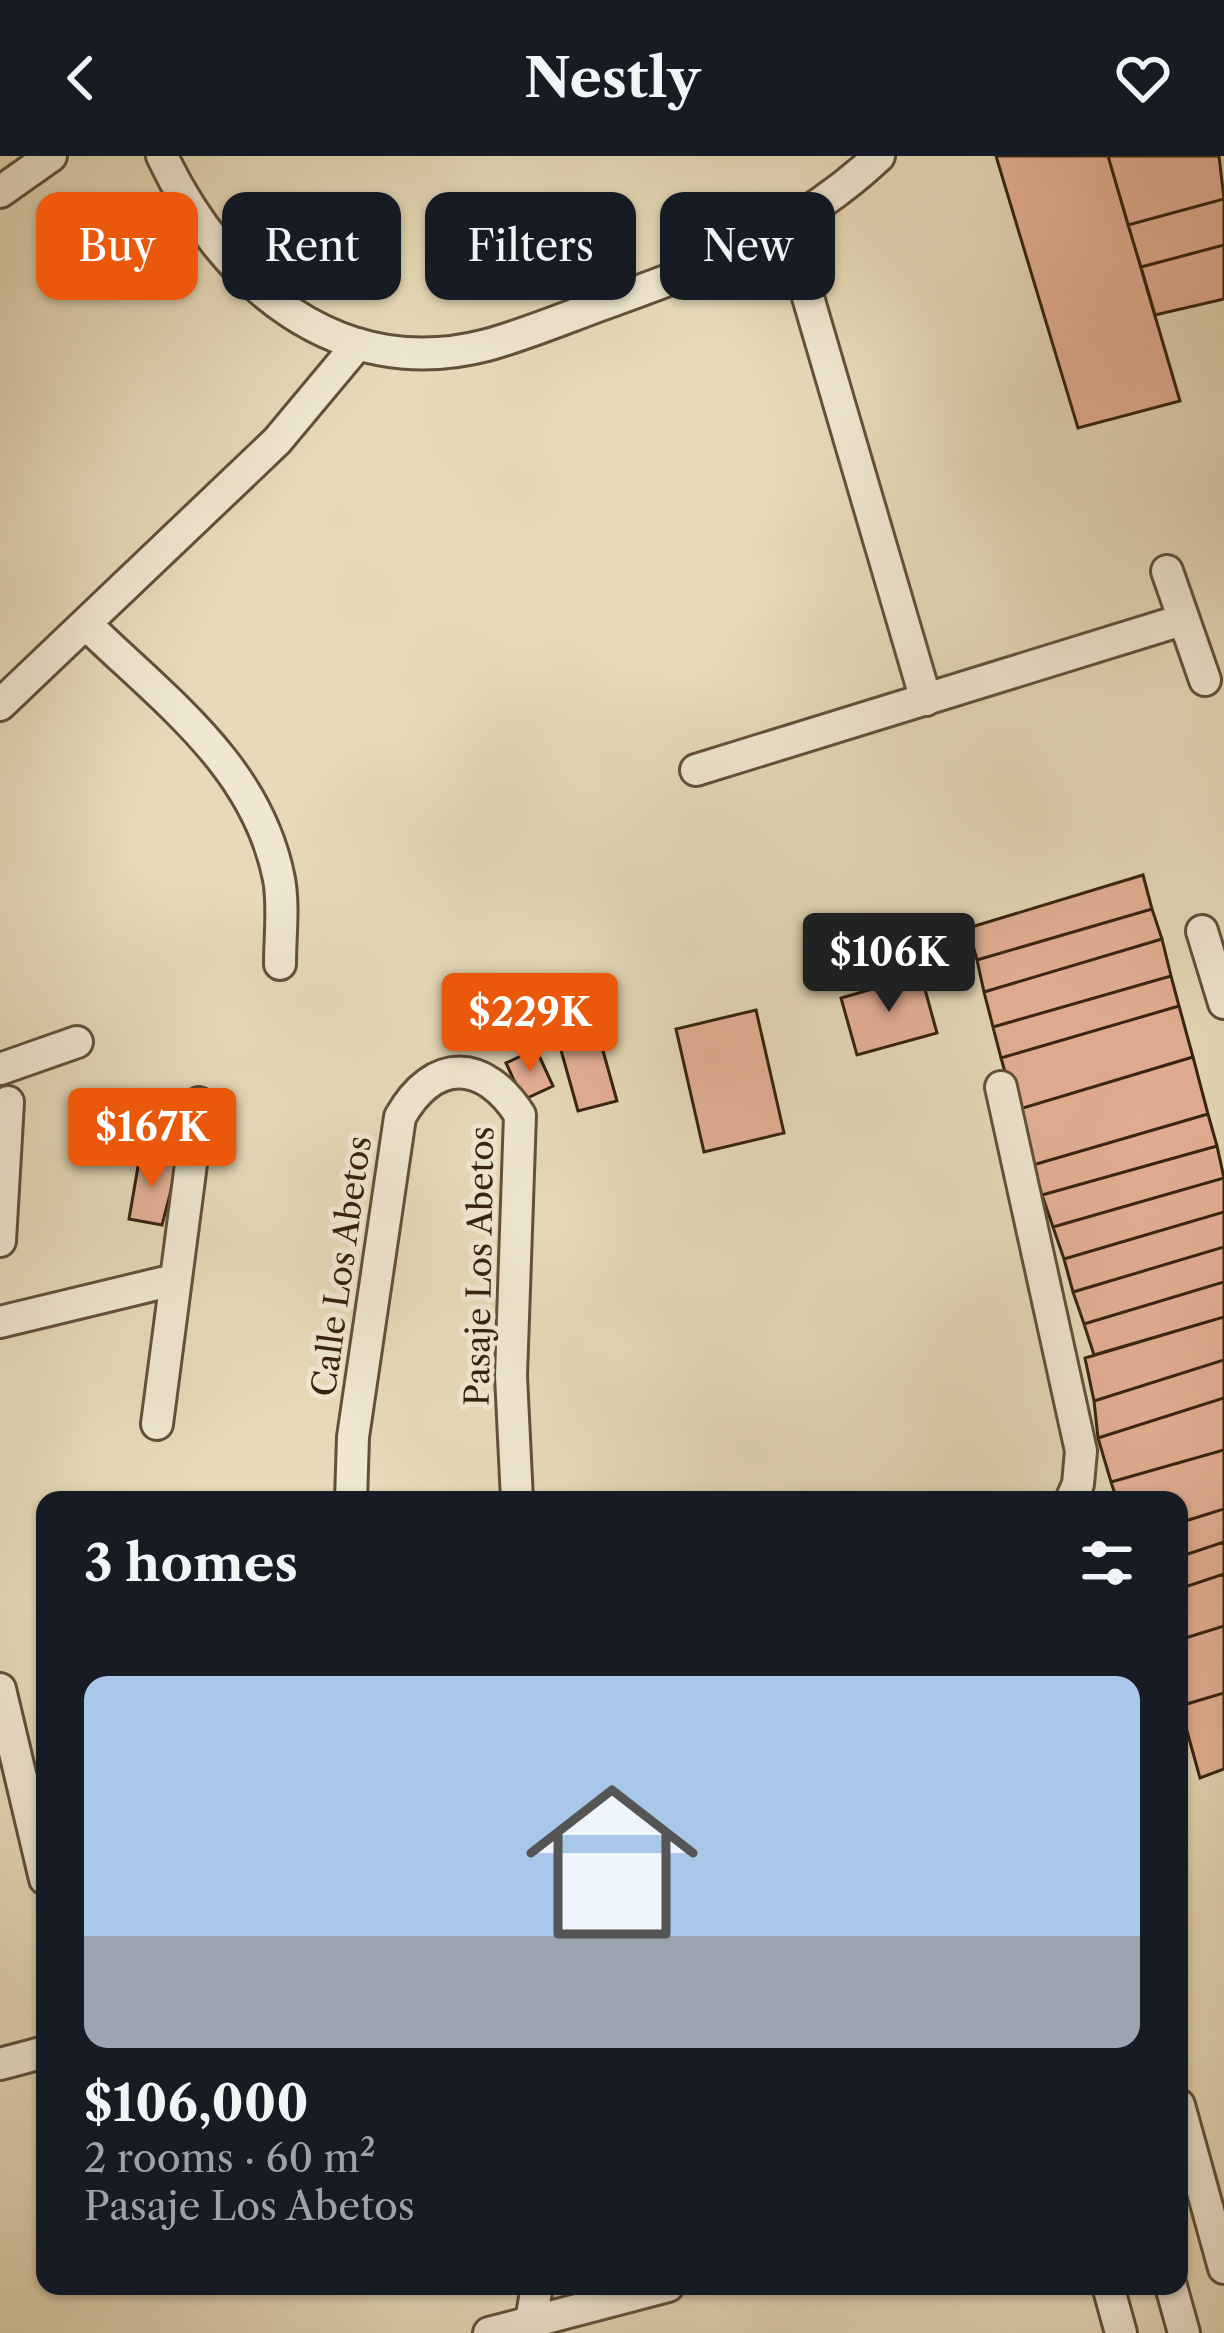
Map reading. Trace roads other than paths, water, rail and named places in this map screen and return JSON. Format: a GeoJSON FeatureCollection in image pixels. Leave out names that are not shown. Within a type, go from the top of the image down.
{"type":"FeatureCollection","features":[{"type":"Feature","properties":{"kind":"street"},"geometry":{"type":"LineString","coordinates":[[0,192],[51,156]]}},
{"type":"Feature","properties":{"kind":"street"},"geometry":{"type":"LineString","coordinates":[[162,156],[186,207],[223,256],[266,296],[316,327],[396,354],[486,345],[660,284]]}},
{"type":"Feature","properties":{"kind":"street"},"geometry":{"type":"LineString","coordinates":[[834,192],[879,156]]}},
{"type":"Feature","properties":{"kind":"street"},"geometry":{"type":"LineString","coordinates":[[809,300],[926,700]]}},
{"type":"Feature","properties":{"kind":"street"},"geometry":{"type":"LineString","coordinates":[[0,705],[277,441],[358,344]]}},
{"type":"Feature","properties":{"kind":"street"},"geometry":{"type":"LineString","coordinates":[[1167,571],[1205,680]]}},
{"type":"Feature","properties":{"kind":"street"},"geometry":{"type":"LineString","coordinates":[[696,770],[1182,620]]}},
{"type":"Feature","properties":{"kind":"street"},"geometry":{"type":"LineString","coordinates":[[86,624],[228,762],[252,796],[280,885],[280,964]]}},
{"type":"Feature","properties":{"kind":"street"},"geometry":{"type":"LineString","coordinates":[[1202,931],[1224,1003]]}},
{"type":"Feature","properties":{"kind":"street"},"geometry":{"type":"LineString","coordinates":[[0,1069],[77,1042]]}},
{"type":"Feature","properties":{"kind":"street","name":"Calle Los Abetos"},"geometry":{"type":"LineString","coordinates":[[351,1491],[352,1437],[400,1117],[414,1092],[432,1078],[455,1072]]}},
{"type":"Feature","properties":{"kind":"street","name":"Pasaje Los Abetos"},"geometry":{"type":"LineString","coordinates":[[455,1072],[481,1076],[502,1088],[520,1115],[511,1376],[517,1491]]}},
{"type":"Feature","properties":{"kind":"street"},"geometry":{"type":"LineString","coordinates":[[1001,1088],[1081,1451],[1074,1491]]}},
{"type":"Feature","properties":{"kind":"street"},"geometry":{"type":"LineString","coordinates":[[0,1241],[8,1102]]}},
{"type":"Feature","properties":{"kind":"street"},"geometry":{"type":"LineString","coordinates":[[157,1424],[199,1103]]}},
{"type":"Feature","properties":{"kind":"street"},"geometry":{"type":"LineString","coordinates":[[0,1322],[174,1280]]}},
{"type":"Feature","properties":{"kind":"street"},"geometry":{"type":"LineString","coordinates":[[0,1689],[36,1841]]}},
{"type":"Feature","properties":{"kind":"street"},"geometry":{"type":"LineString","coordinates":[[0,2064],[36,2054]]}},
{"type":"Feature","properties":{"kind":"street"},"geometry":{"type":"LineString","coordinates":[[1188,2156],[1224,2268]]}},
{"type":"Feature","properties":{"kind":"street"},"geometry":{"type":"LineString","coordinates":[[531,2327],[536,2295]]}},
{"type":"Feature","properties":{"kind":"street"},"geometry":{"type":"LineString","coordinates":[[490,2333],[531,2327],[638,2295]]}},
{"type":"Feature","properties":{"kind":"street"},"geometry":{"type":"LineString","coordinates":[[1110,2295],[1121,2333]]}},
{"type":"Feature","properties":{"kind":"street"},"geometry":{"type":"LineString","coordinates":[[1173,2295],[1184,2333]]}}]}
